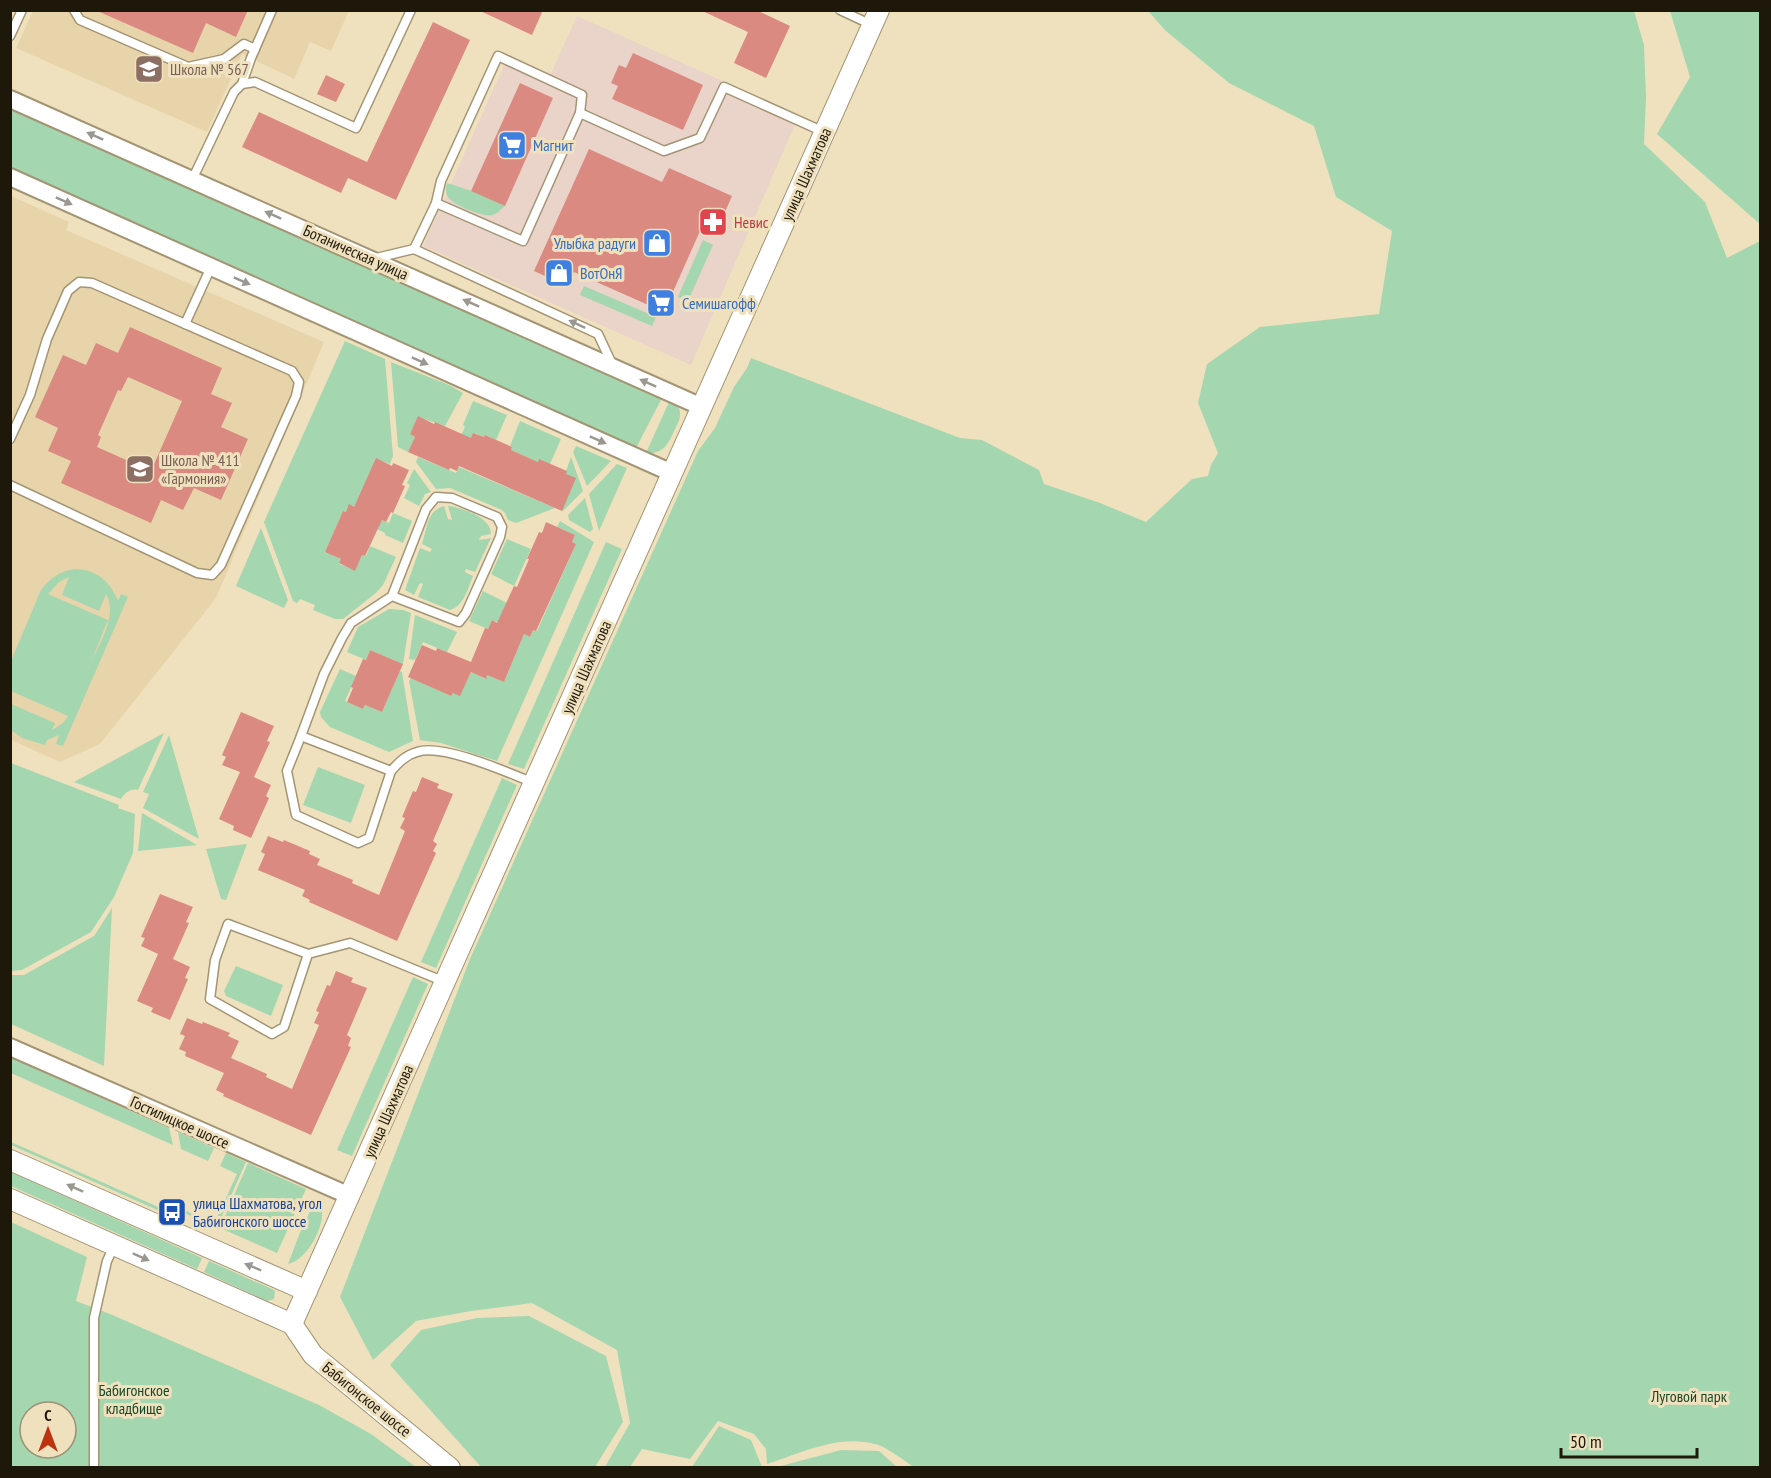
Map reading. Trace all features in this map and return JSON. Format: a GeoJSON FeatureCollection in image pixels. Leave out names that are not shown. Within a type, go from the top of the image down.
{"type":"FeatureCollection","features":[{"type":"Feature","properties":{"kind":"street","name":"улица Шахматова"},"geometry":{"type":"LineString","coordinates":[[292,1324],[875,18]]}},
{"type":"Feature","properties":{"kind":"street","name":"Ботаническая улица"},"geometry":{"type":"LineString","coordinates":[[10,99],[702,407]]}},
{"type":"Feature","properties":{"kind":"street"},"geometry":{"type":"LineString","coordinates":[[10,177],[672,473]]}},
{"type":"Feature","properties":{"kind":"street","name":"Гостилицкое шоссе"},"geometry":{"type":"LineString","coordinates":[[10,1047],[350,1196]]}},
{"type":"Feature","properties":{"kind":"street"},"geometry":{"type":"LineString","coordinates":[[10,1160],[307,1291]]}},
{"type":"Feature","properties":{"kind":"street"},"geometry":{"type":"LineString","coordinates":[[10,1199],[292,1324]]}},
{"type":"Feature","properties":{"kind":"street","name":"Бабигонское шоссе"},"geometry":{"type":"LineString","coordinates":[[292,1324],[313,1355],[450,1467]]}},
{"type":"Feature","properties":{"kind":"lane"},"geometry":{"type":"LineString","coordinates":[[10,36],[22,10]]}},
{"type":"Feature","properties":{"kind":"lane"},"geometry":{"type":"LineString","coordinates":[[74,10],[80,20],[188,67],[224,59],[244,44],[255,49]]}},
{"type":"Feature","properties":{"kind":"lane"},"geometry":{"type":"LineString","coordinates":[[192,180],[234,92],[243,84],[272,10]]}},
{"type":"Feature","properties":{"kind":"lane"},"geometry":{"type":"LineString","coordinates":[[243,84],[255,82],[356,128],[411,10]]}},
{"type":"Feature","properties":{"kind":"lane"},"geometry":{"type":"LineString","coordinates":[[840,10],[875,18]]}},
{"type":"Feature","properties":{"kind":"lane"},"geometry":{"type":"LineString","coordinates":[[414,249],[436,203],[441,181],[498,56],[582,95],[580,113],[523,241],[436,203]]}},
{"type":"Feature","properties":{"kind":"lane"},"geometry":{"type":"LineString","coordinates":[[580,113],[664,152],[700,138],[724,87],[825,132]]}},
{"type":"Feature","properties":{"kind":"lane"},"geometry":{"type":"LineString","coordinates":[[372,259],[414,249],[598,334],[613,367]]}},
{"type":"Feature","properties":{"kind":"lane"},"geometry":{"type":"LineString","coordinates":[[185,324],[211,267]]}},
{"type":"Feature","properties":{"kind":"lane"},"geometry":{"type":"LineString","coordinates":[[10,439],[30,395],[47,339],[68,291],[79,282],[92,283],[292,372],[299,382],[296,396],[222,565],[213,575],[197,573],[10,485]]}},
{"type":"Feature","properties":{"kind":"lane"},"geometry":{"type":"LineString","coordinates":[[392,596],[459,622],[466,613],[500,537],[502,527],[497,517],[452,498],[436,497],[426,510],[392,596],[351,623],[324,674],[287,771],[297,815],[357,843],[369,838],[392,771],[403,758],[419,751],[440,750],[534,784]]}},
{"type":"Feature","properties":{"kind":"lane"},"geometry":{"type":"LineString","coordinates":[[301,736],[392,771]]}},
{"type":"Feature","properties":{"kind":"lane"},"geometry":{"type":"LineString","coordinates":[[308,954],[284,1027],[272,1034],[210,999],[215,960],[228,924],[308,954],[350,943],[445,982]]}},
{"type":"Feature","properties":{"kind":"lane"},"geometry":{"type":"LineString","coordinates":[[94,1467],[94,1318],[107,1261],[114,1245]]}},
{"type":"Feature","properties":{"kind":"shaded area","name":"Школа № 567"},"geometry":{"type":"Polygon","coordinates":[[[33,11],[349,11],[331,51],[310,42],[294,79],[242,54],[207,132],[16,48],[33,11]]]}},
{"type":"Feature","properties":{"kind":"shaded area"},"geometry":{"type":"Polygon","coordinates":[[[577,16],[799,115],[691,365],[423,246],[506,61],[548,80],[577,16]]]}},
{"type":"Feature","properties":{"kind":"shaded area","name":"Школа № 411 «Гармония»"},"geometry":{"type":"Polygon","coordinates":[[[11,196],[69,222],[66,230],[324,342],[216,598],[100,744],[60,762],[11,740],[11,196]]]}},
{"type":"Feature","properties":{"kind":"green space","name":"Луговой парк"},"geometry":{"type":"Polygon","coordinates":[[[1148,11],[1634,11],[1644,45],[1646,98],[1644,144],[1705,202],[1727,258],[1760,241],[1760,1467],[915,1468],[879,1445],[848,1441],[820,1446],[767,1464],[766,1449],[754,1434],[718,1421],[690,1459],[642,1449],[630,1467],[605,1467],[630,1423],[617,1350],[532,1303],[416,1321],[373,1360],[340,1297],[470,959],[698,451],[715,428],[734,387],[751,358],[960,438],[982,440],[1039,470],[1044,484],[1146,522],[1192,479],[1208,476],[1218,453],[1198,403],[1207,364],[1260,327],[1379,314],[1392,231],[1336,197],[1314,126],[1229,83],[1166,31],[1148,11]]]}},
{"type":"Feature","properties":{"kind":"green space"},"geometry":{"type":"Polygon","coordinates":[[[1670,11],[1760,11],[1760,224],[1657,134],[1690,77],[1670,11]]]}},
{"type":"Feature","properties":{"kind":"green space"},"geometry":{"type":"Polygon","coordinates":[[[11,108],[662,398],[636,448],[11,168],[11,108]]]}},
{"type":"Feature","properties":{"kind":"green space"},"geometry":{"type":"Polygon","coordinates":[[[447,183],[505,206],[493,215],[483,215],[469,210],[448,197],[447,183]]]}},
{"type":"Feature","properties":{"kind":"green space"},"geometry":{"type":"Polygon","coordinates":[[[703,240],[713,245],[688,301],[678,297],[703,240]]]}},
{"type":"Feature","properties":{"kind":"green space"},"geometry":{"type":"Polygon","coordinates":[[[584,286],[656,317],[652,326],[580,295],[584,286]]]}},
{"type":"Feature","properties":{"kind":"green space"},"geometry":{"type":"Polygon","coordinates":[[[345,341],[385,359],[393,456],[390,464],[376,459],[354,507],[349,505],[346,512],[343,511],[325,552],[341,559],[339,564],[355,570],[362,555],[366,556],[370,546],[396,557],[383,585],[377,592],[343,619],[335,619],[313,610],[315,605],[300,599],[297,603],[293,601],[264,522],[345,341]]]}},
{"type":"Feature","properties":{"kind":"green space"},"geometry":{"type":"Polygon","coordinates":[[[391,362],[449,385],[463,393],[445,426],[418,417],[410,434],[415,437],[408,452],[398,447],[391,362]]]}},
{"type":"Feature","properties":{"kind":"green space"},"geometry":{"type":"Polygon","coordinates":[[[473,401],[507,415],[496,440],[474,433],[470,441],[460,437],[473,401]]]}},
{"type":"Feature","properties":{"kind":"green space"},"geometry":{"type":"Polygon","coordinates":[[[669,402],[679,408],[678,423],[664,448],[657,452],[646,453],[669,402]]]}},
{"type":"Feature","properties":{"kind":"green space"},"geometry":{"type":"Polygon","coordinates":[[[520,421],[561,439],[550,464],[538,462],[511,450],[510,446],[520,421]]]}},
{"type":"Feature","properties":{"kind":"green space"},"geometry":{"type":"Polygon","coordinates":[[[576,446],[611,461],[587,486],[573,452],[576,446]]]}},
{"type":"Feature","properties":{"kind":"green space"},"geometry":{"type":"Polygon","coordinates":[[[418,457],[456,473],[459,467],[555,508],[516,523],[508,520],[502,510],[450,488],[436,489],[416,462],[418,457]]]}},
{"type":"Feature","properties":{"kind":"green space"},"geometry":{"type":"Polygon","coordinates":[[[571,457],[583,491],[563,511],[566,471],[571,457]]]}},
{"type":"Feature","properties":{"kind":"green space"},"geometry":{"type":"Polygon","coordinates":[[[617,464],[627,468],[599,531],[589,494],[617,464]]]}},
{"type":"Feature","properties":{"kind":"green space"},"geometry":{"type":"Polygon","coordinates":[[[414,469],[431,492],[425,494],[419,506],[404,498],[410,485],[407,483],[414,469]]]}},
{"type":"Feature","properties":{"kind":"green space"},"geometry":{"type":"Polygon","coordinates":[[[585,498],[593,529],[590,532],[569,520],[568,515],[585,498]]]}},
{"type":"Feature","properties":{"kind":"green space"},"geometry":{"type":"Polygon","coordinates":[[[444,506],[448,519],[452,520],[448,506],[462,509],[482,518],[490,528],[491,534],[481,536],[479,540],[491,538],[475,572],[466,569],[465,572],[473,576],[462,601],[450,610],[418,597],[423,584],[420,583],[414,595],[405,590],[420,548],[430,552],[432,549],[422,544],[430,517],[438,508],[444,506]]]}},
{"type":"Feature","properties":{"kind":"green space"},"geometry":{"type":"Polygon","coordinates":[[[393,513],[412,521],[403,543],[377,529],[381,520],[389,523],[393,513]]]}},
{"type":"Feature","properties":{"kind":"green space"},"geometry":{"type":"Polygon","coordinates":[[[560,521],[594,542],[497,761],[441,743],[420,740],[409,681],[411,678],[451,696],[453,693],[460,695],[471,672],[485,679],[487,675],[504,682],[524,634],[530,637],[533,630],[537,631],[576,544],[572,542],[575,535],[557,527],[560,521]]]}},
{"type":"Feature","properties":{"kind":"green space"},"geometry":{"type":"Polygon","coordinates":[[[261,528],[288,600],[284,608],[236,586],[261,528]]]}},
{"type":"Feature","properties":{"kind":"green space"},"geometry":{"type":"Polygon","coordinates":[[[507,539],[531,549],[514,586],[491,574],[507,539]]]}},
{"type":"Feature","properties":{"kind":"green space"},"geometry":{"type":"Polygon","coordinates":[[[606,542],[622,549],[524,769],[508,764],[606,542]]]}},
{"type":"Feature","properties":{"kind":"green space"},"geometry":{"type":"Polygon","coordinates":[[[69,570],[89,571],[101,577],[111,588],[118,601],[121,594],[128,597],[63,746],[56,744],[59,735],[47,740],[45,745],[22,738],[11,730],[11,704],[55,723],[52,730],[63,723],[68,716],[11,691],[11,661],[41,590],[55,576],[69,570]],[[69,577],[59,582],[48,594],[108,620],[91,662],[109,620],[109,602],[106,594],[99,611],[62,595],[69,577]]]}},
{"type":"Feature","properties":{"kind":"green space"},"geometry":{"type":"Polygon","coordinates":[[[483,591],[507,603],[498,623],[492,620],[488,629],[469,621],[483,591]]]}},
{"type":"Feature","properties":{"kind":"green space"},"geometry":{"type":"Polygon","coordinates":[[[389,609],[411,613],[403,664],[370,650],[366,660],[347,652],[358,627],[389,609]]]}},
{"type":"Feature","properties":{"kind":"green space"},"geometry":{"type":"Polygon","coordinates":[[[415,615],[457,632],[447,652],[423,642],[415,660],[409,659],[415,615]]]}},
{"type":"Feature","properties":{"kind":"green space"},"geometry":{"type":"Polygon","coordinates":[[[340,669],[356,676],[345,701],[363,709],[365,705],[382,712],[400,671],[402,672],[413,741],[389,752],[330,727],[321,717],[320,712],[340,669]]]}},
{"type":"Feature","properties":{"kind":"green space"},"geometry":{"type":"Polygon","coordinates":[[[164,733],[138,790],[128,792],[121,799],[74,782],[164,733]]]}},
{"type":"Feature","properties":{"kind":"green space"},"geometry":{"type":"Polygon","coordinates":[[[169,735],[199,839],[143,808],[149,794],[143,792],[169,735]]]}},
{"type":"Feature","properties":{"kind":"green space"},"geometry":{"type":"Polygon","coordinates":[[[11,763],[119,805],[118,808],[135,814],[133,853],[114,897],[91,932],[22,970],[11,971],[11,763]]]}},
{"type":"Feature","properties":{"kind":"green space"},"geometry":{"type":"Polygon","coordinates":[[[318,767],[365,785],[351,823],[303,805],[318,767]]]}},
{"type":"Feature","properties":{"kind":"green space"},"geometry":{"type":"Polygon","coordinates":[[[502,778],[517,785],[436,968],[421,962],[502,778]]]}},
{"type":"Feature","properties":{"kind":"green space"},"geometry":{"type":"Polygon","coordinates":[[[142,813],[197,845],[138,851],[142,813]]]}},
{"type":"Feature","properties":{"kind":"green space"},"geometry":{"type":"Polygon","coordinates":[[[247,844],[226,900],[221,899],[206,849],[247,844]]]}},
{"type":"Feature","properties":{"kind":"green space"},"geometry":{"type":"Polygon","coordinates":[[[112,908],[104,1066],[11,1024],[11,975],[24,975],[94,936],[112,908]]]}},
{"type":"Feature","properties":{"kind":"green space"},"geometry":{"type":"Polygon","coordinates":[[[236,966],[283,985],[271,1016],[226,996],[224,991],[236,966]]]}},
{"type":"Feature","properties":{"kind":"green space"},"geometry":{"type":"Polygon","coordinates":[[[413,977],[428,984],[352,1156],[337,1150],[413,977]]]}},
{"type":"Feature","properties":{"kind":"green space"},"geometry":{"type":"Polygon","coordinates":[[[11,1058],[169,1128],[173,1145],[11,1073],[11,1058]]]}},
{"type":"Feature","properties":{"kind":"green space"},"geometry":{"type":"Polygon","coordinates":[[[178,1132],[214,1148],[208,1161],[181,1149],[178,1132]]]}},
{"type":"Feature","properties":{"kind":"green space"},"geometry":{"type":"Polygon","coordinates":[[[11,1142],[163,1209],[167,1202],[214,1224],[237,1174],[220,1166],[226,1153],[246,1162],[217,1227],[168,1206],[164,1213],[11,1145],[11,1142]]]}},
{"type":"Feature","properties":{"kind":"green space"},"geometry":{"type":"Polygon","coordinates":[[[248,1163],[306,1189],[277,1253],[220,1228],[248,1163]]]}},
{"type":"Feature","properties":{"kind":"green space"},"geometry":{"type":"Polygon","coordinates":[[[11,1172],[202,1258],[197,1269],[11,1186],[11,1172]]]}},
{"type":"Feature","properties":{"kind":"green space"},"geometry":{"type":"Polygon","coordinates":[[[316,1198],[322,1211],[317,1234],[301,1257],[288,1264],[299,1235],[316,1198]]]}},
{"type":"Feature","properties":{"kind":"green space","name":"Бабигонское кладбище"},"geometry":{"type":"Polygon","coordinates":[[[11,1222],[87,1257],[76,1301],[319,1405],[371,1434],[416,1467],[11,1468],[11,1222]]]}},
{"type":"Feature","properties":{"kind":"green space"},"geometry":{"type":"Polygon","coordinates":[[[209,1261],[272,1289],[275,1291],[274,1299],[267,1301],[204,1272],[209,1261]]]}},
{"type":"Feature","properties":{"kind":"green space"},"geometry":{"type":"Polygon","coordinates":[[[529,1316],[606,1356],[623,1422],[595,1467],[481,1467],[390,1365],[421,1330],[477,1318],[529,1316]]]}},
{"type":"Feature","properties":{"kind":"green space"},"geometry":{"type":"Polygon","coordinates":[[[719,1426],[751,1440],[762,1467],[692,1467],[719,1426]]]}},
{"type":"Feature","properties":{"kind":"green space"},"geometry":{"type":"Polygon","coordinates":[[[841,1450],[879,1451],[897,1467],[777,1467],[841,1450]]]}},
{"type":"Feature","properties":{"kind":"building"},"geometry":{"type":"Polygon","coordinates":[[[95,10],[248,10],[236,37],[206,23],[193,53],[95,10]]]}},
{"type":"Feature","properties":{"kind":"building"},"geometry":{"type":"Polygon","coordinates":[[[478,10],[543,10],[532,35],[478,10]]]}},
{"type":"Feature","properties":{"kind":"building"},"geometry":{"type":"Polygon","coordinates":[[[700,10],[756,10],[790,26],[766,78],[734,63],[748,32],[700,10]]]}},
{"type":"Feature","properties":{"kind":"building"},"geometry":{"type":"Polygon","coordinates":[[[433,22],[470,40],[396,200],[348,178],[341,193],[242,147],[259,112],[367,162],[433,22]]]}},
{"type":"Feature","properties":{"kind":"building"},"geometry":{"type":"Polygon","coordinates":[[[633,53],[703,85],[683,130],[612,99],[618,86],[611,83],[619,65],[626,68],[633,53]]]}},
{"type":"Feature","properties":{"kind":"building"},"geometry":{"type":"Polygon","coordinates":[[[326,75],[345,84],[336,102],[317,94],[326,75]]]}},
{"type":"Feature","properties":{"kind":"building","name":"Магнит"},"geometry":{"type":"Polygon","coordinates":[[[520,83],[553,98],[505,206],[471,191],[520,83]]]}},
{"type":"Feature","properties":{"kind":"building"},"geometry":{"type":"Polygon","coordinates":[[[589,149],[662,182],[669,168],[732,196],[718,228],[704,222],[664,312],[574,272],[567,286],[534,271],[589,149]]]}},
{"type":"Feature","properties":{"kind":"building"},"geometry":{"type":"Polygon","coordinates":[[[130,327],[222,368],[211,394],[232,403],[221,427],[248,439],[221,500],[194,488],[183,510],[161,500],[151,523],[61,483],[71,461],[48,451],[58,428],[35,417],[63,355],[86,365],[96,343],[118,353],[130,327]],[[128,377],[121,391],[118,390],[98,435],[101,437],[97,447],[151,471],[182,401],[128,377]]]}},
{"type":"Feature","properties":{"kind":"building"},"geometry":{"type":"Polygon","coordinates":[[[418,416],[471,438],[473,433],[484,437],[485,435],[538,462],[539,459],[567,471],[566,474],[576,478],[562,511],[459,466],[457,471],[450,468],[449,470],[408,452],[415,437],[410,434],[418,416]]]}},
{"type":"Feature","properties":{"kind":"building"},"geometry":{"type":"Polygon","coordinates":[[[376,458],[392,466],[393,463],[409,470],[402,485],[405,486],[393,513],[391,512],[386,522],[382,520],[365,556],[362,555],[355,571],[339,563],[341,559],[325,552],[343,511],[346,512],[349,504],[354,507],[376,458]]]}},
{"type":"Feature","properties":{"kind":"building"},"geometry":{"type":"Polygon","coordinates":[[[546,522],[575,535],[572,542],[576,544],[536,631],[533,630],[530,637],[524,634],[504,682],[487,675],[486,679],[471,672],[460,696],[453,693],[451,696],[408,677],[422,645],[436,651],[437,648],[471,662],[485,628],[488,629],[492,620],[497,623],[514,586],[517,587],[539,532],[542,533],[546,522]]]}},
{"type":"Feature","properties":{"kind":"building"},"geometry":{"type":"Polygon","coordinates":[[[370,650],[403,664],[382,712],[365,705],[363,709],[347,702],[363,659],[366,660],[370,650]]]}},
{"type":"Feature","properties":{"kind":"building"},"geometry":{"type":"Polygon","coordinates":[[[241,712],[274,726],[267,741],[270,742],[254,777],[271,785],[266,796],[269,798],[251,838],[233,830],[234,826],[219,819],[240,772],[222,765],[226,757],[222,755],[241,712]]]}},
{"type":"Feature","properties":{"kind":"building"},"geometry":{"type":"Polygon","coordinates":[[[422,777],[439,784],[437,788],[453,794],[433,841],[437,844],[433,851],[436,853],[397,941],[309,902],[310,900],[302,896],[305,890],[258,870],[265,854],[261,852],[268,836],[310,851],[309,854],[320,859],[317,865],[353,880],[352,883],[379,895],[405,831],[400,828],[405,818],[402,817],[422,777]]]}},
{"type":"Feature","properties":{"kind":"building"},"geometry":{"type":"Polygon","coordinates":[[[160,894],[193,907],[186,922],[189,923],[173,959],[190,967],[185,978],[188,979],[170,1020],[151,1012],[153,1008],[137,1001],[158,954],[141,946],[145,938],[141,937],[160,894]]]}},
{"type":"Feature","properties":{"kind":"building"},"geometry":{"type":"Polygon","coordinates":[[[336,971],[353,978],[351,982],[367,988],[347,1035],[351,1038],[348,1046],[351,1047],[311,1135],[223,1096],[224,1094],[216,1090],[224,1073],[185,1056],[186,1052],[179,1049],[185,1036],[180,1034],[187,1018],[202,1024],[203,1022],[230,1033],[228,1036],[239,1041],[231,1058],[267,1074],[266,1077],[292,1089],[319,1025],[314,1023],[319,1012],[316,1011],[336,971]]]}},
{"type":"Feature","properties":{"kind":"place","name":"Школа № 567"},"geometry":{"type":"Point","coordinates":[149,69]}},
{"type":"Feature","properties":{"kind":"place","name":"Магнит"},"geometry":{"type":"Point","coordinates":[512,145]}},
{"type":"Feature","properties":{"kind":"place","name":"Невис"},"geometry":{"type":"Point","coordinates":[713,222]}},
{"type":"Feature","properties":{"kind":"place","name":"Улыбка радуги"},"geometry":{"type":"Point","coordinates":[657,243]}},
{"type":"Feature","properties":{"kind":"place","name":"ВотОнЯ"},"geometry":{"type":"Point","coordinates":[559,273]}},
{"type":"Feature","properties":{"kind":"place","name":"Семишагофф"},"geometry":{"type":"Point","coordinates":[661,303]}},
{"type":"Feature","properties":{"kind":"place","name":"Школа № 411 «Гармония»"},"geometry":{"type":"Point","coordinates":[140,469]}},
{"type":"Feature","properties":{"kind":"place","name":"улица Шахматова, угол Бабигонского шоссе"},"geometry":{"type":"Point","coordinates":[172,1212]}}]}
